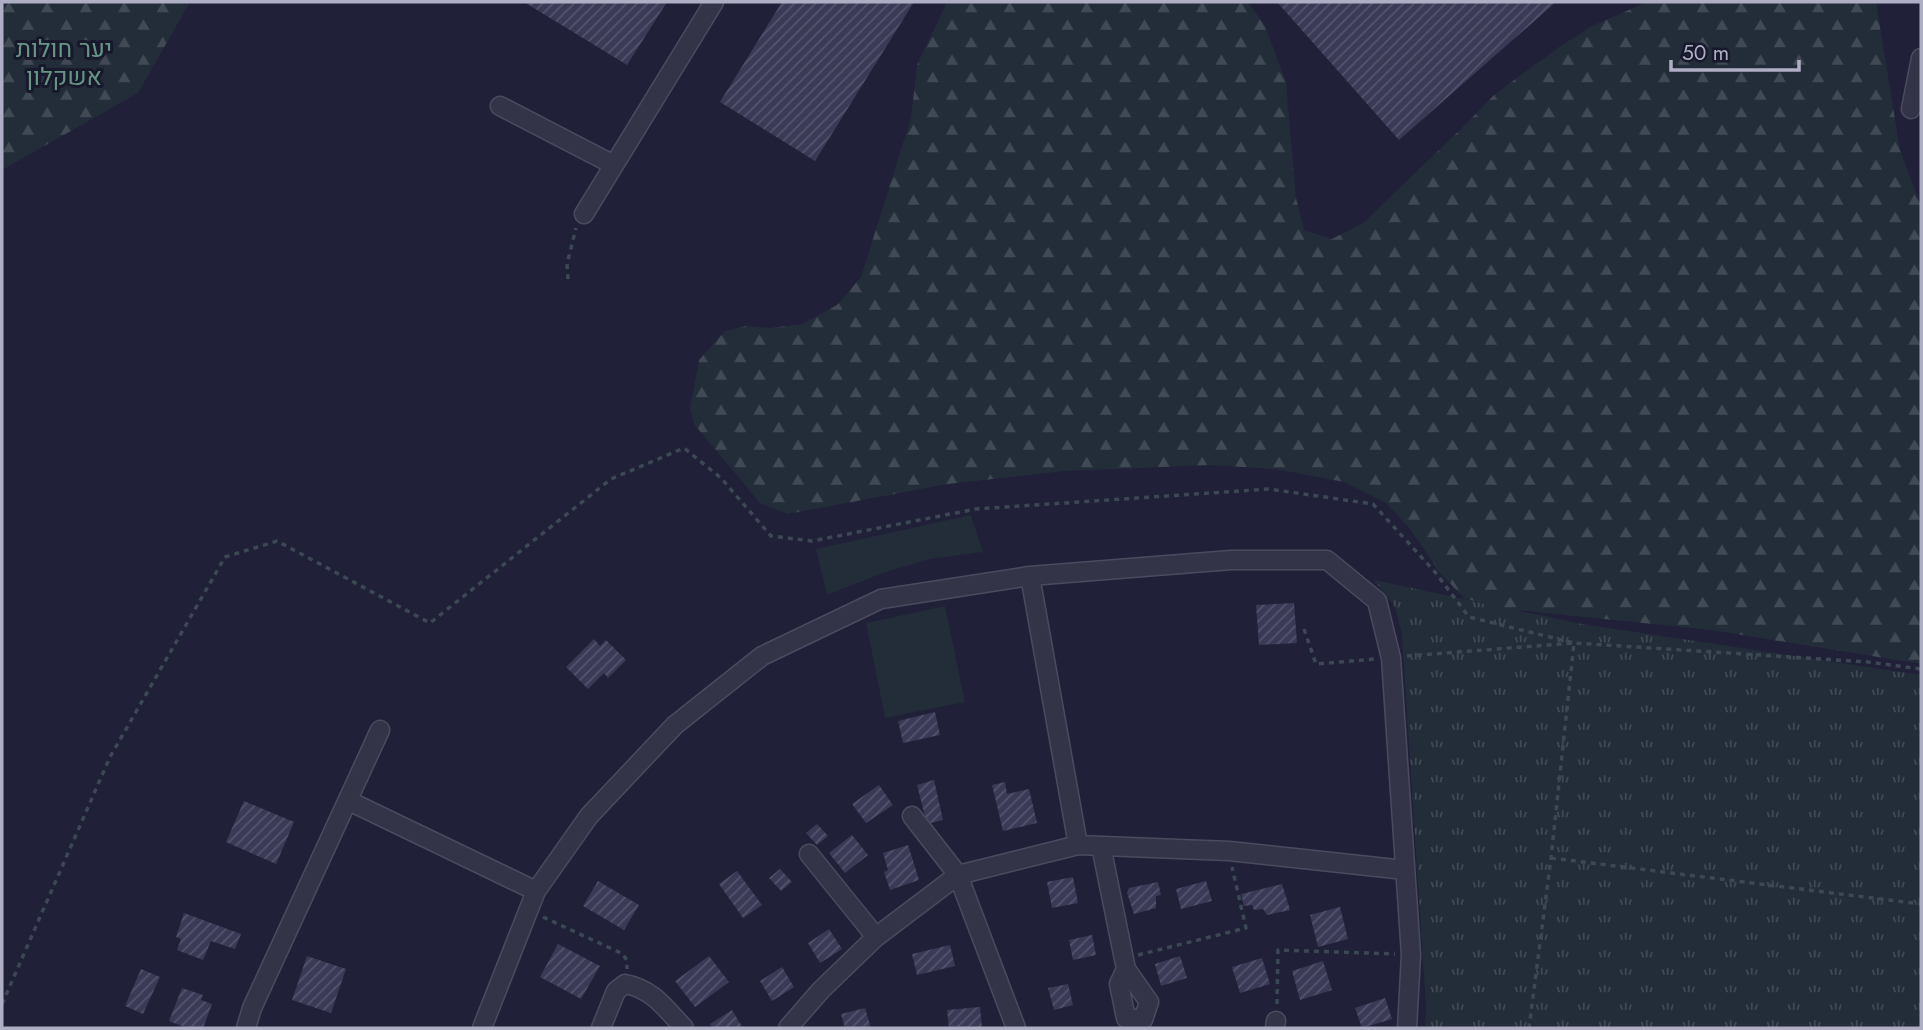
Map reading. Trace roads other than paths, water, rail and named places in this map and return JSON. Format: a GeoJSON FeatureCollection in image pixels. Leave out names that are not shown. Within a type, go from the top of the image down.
{"type":"FeatureCollection","features":[{"type":"Feature","properties":{"kind":"street"},"geometry":{"type":"LineString","coordinates":[[584,214],[714,2]]}},
{"type":"Feature","properties":{"kind":"street"},"geometry":{"type":"LineString","coordinates":[[1911,109],[1921,58]]}},
{"type":"Feature","properties":{"kind":"street"},"geometry":{"type":"LineString","coordinates":[[500,106],[614,165]]}},
{"type":"Feature","properties":{"kind":"street"},"geometry":{"type":"LineString","coordinates":[[482,1028],[536,891],[589,816],[675,725],[762,656],[881,599],[1030,576],[1231,560],[1327,560],[1377,601],[1391,658],[1411,955],[1408,1028]]}},
{"type":"Feature","properties":{"kind":"street"},"geometry":{"type":"LineString","coordinates":[[1030,576],[1078,845]]}},
{"type":"Feature","properties":{"kind":"street"},"geometry":{"type":"LineString","coordinates":[[246,1028],[252,1008],[380,730]]}},
{"type":"Feature","properties":{"kind":"street"},"geometry":{"type":"LineString","coordinates":[[349,801],[536,891]]}},
{"type":"Feature","properties":{"kind":"street"},"geometry":{"type":"LineString","coordinates":[[912,816],[958,875],[1016,1028]]}},
{"type":"Feature","properties":{"kind":"street"},"geometry":{"type":"LineString","coordinates":[[788,1028],[821,990],[876,937],[958,875],[1078,845],[1229,851],[1405,870]]}},
{"type":"Feature","properties":{"kind":"street"},"geometry":{"type":"LineString","coordinates":[[1101,846],[1125,964]]}},
{"type":"Feature","properties":{"kind":"street"},"geometry":{"type":"LineString","coordinates":[[809,854],[876,937]]}},
{"type":"Feature","properties":{"kind":"street"},"geometry":{"type":"LineString","coordinates":[[601,1028],[616,991],[625,984],[637,986],[654,996],[684,1028]]}},
{"type":"Feature","properties":{"kind":"park label","name":"יער חולות אשקלון"},"geometry":{"type":"Point","coordinates":[64,63]}}]}
